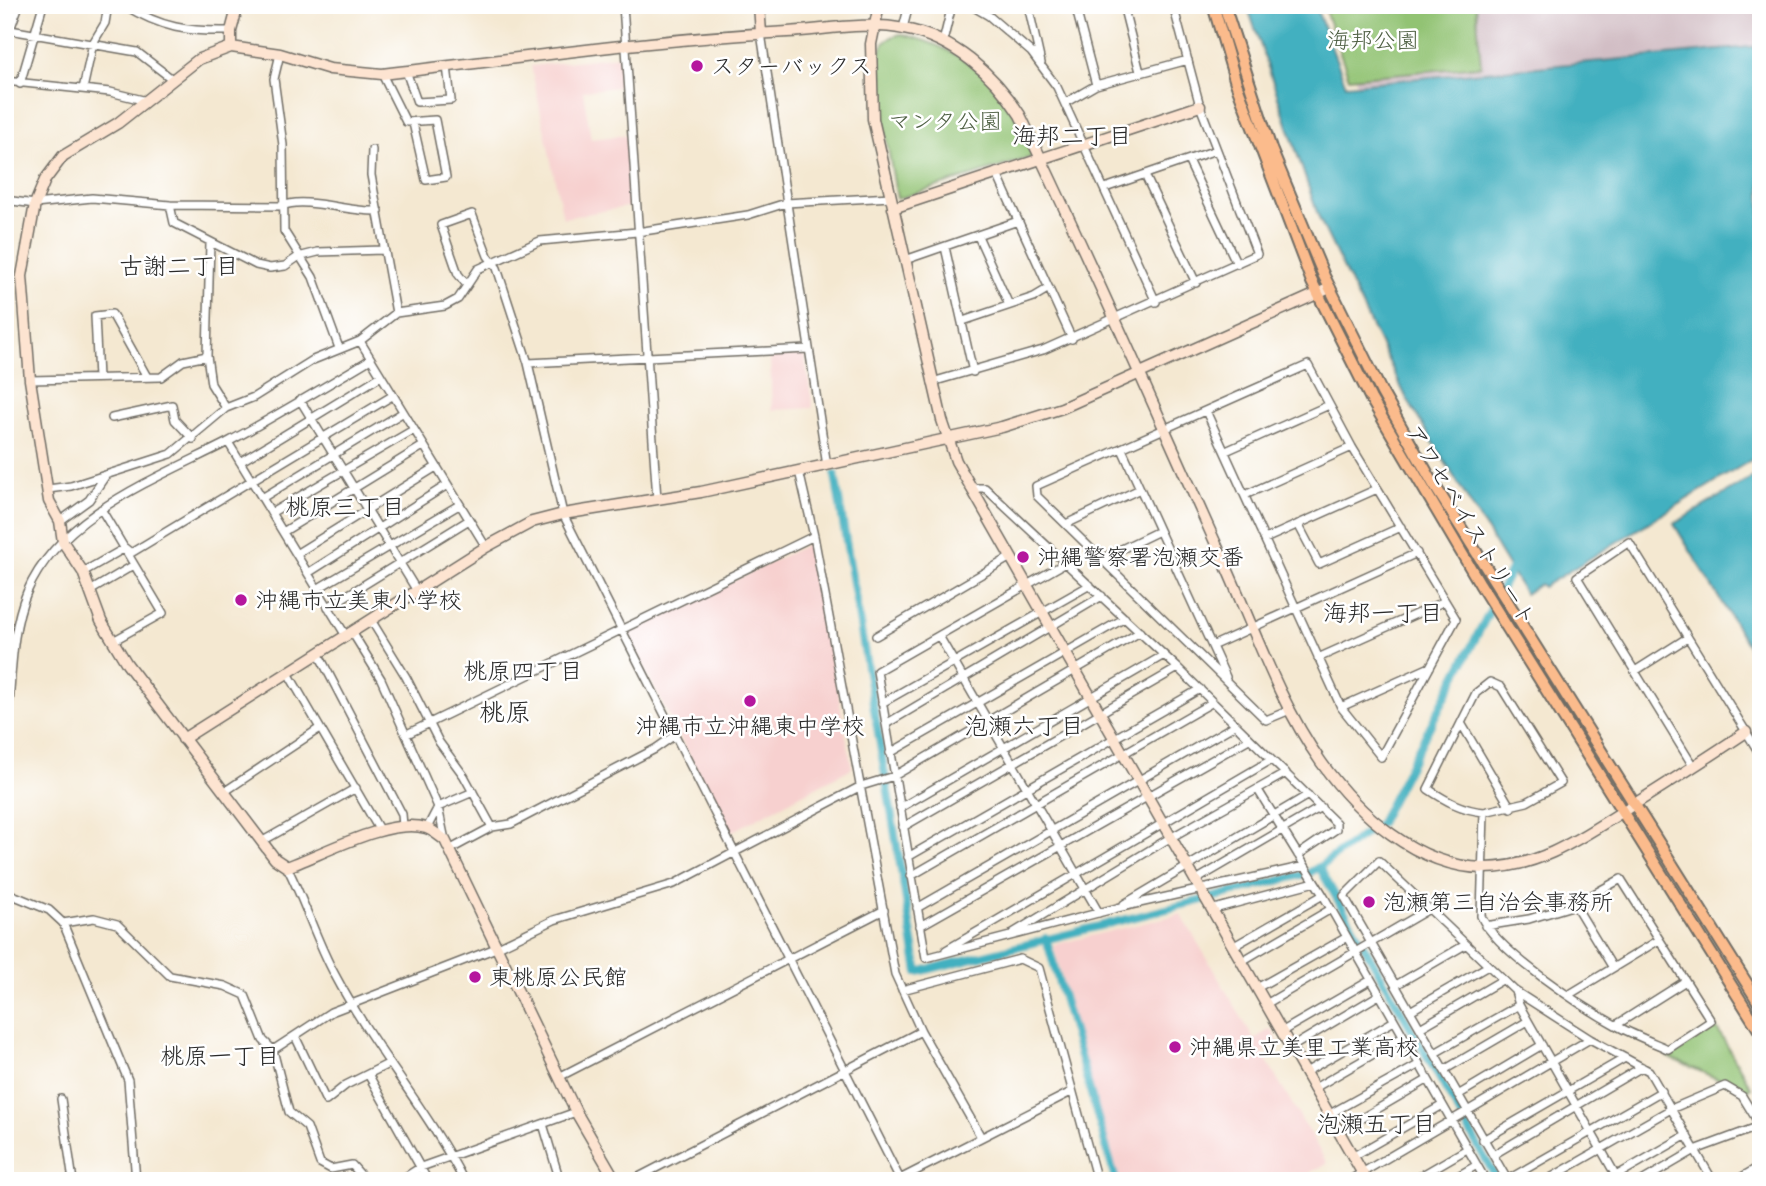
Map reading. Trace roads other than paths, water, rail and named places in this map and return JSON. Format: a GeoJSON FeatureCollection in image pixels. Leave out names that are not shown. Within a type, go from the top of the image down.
{"type":"FeatureCollection","features":[{"type":"Feature","properties":{"kind":"main road","name":"アワセベイストリート"},"geometry":{"type":"LineString","coordinates":[[1213,5],[1236,83],[1261,153],[1317,293],[1371,399],[1480,584],[1761,1032]]}},
{"type":"Feature","properties":{"kind":"main road","name":"アワセベイストリート"},"geometry":{"type":"LineString","coordinates":[[1224,5],[1271,149],[1330,288],[1382,393],[1512,611],[1761,1006]]}},
{"type":"Feature","properties":{"kind":"street"},"geometry":{"type":"LineString","coordinates":[[5,43],[19,5]]}},
{"type":"Feature","properties":{"kind":"street"},"geometry":{"type":"LineString","coordinates":[[20,84],[43,5]]}},
{"type":"Feature","properties":{"kind":"street"},"geometry":{"type":"LineString","coordinates":[[83,89],[93,43],[105,23],[108,5]]}},
{"type":"Feature","properties":{"kind":"street"},"geometry":{"type":"LineString","coordinates":[[124,5],[139,9],[184,31],[231,31]]}},
{"type":"Feature","properties":{"kind":"street"},"geometry":{"type":"LineString","coordinates":[[224,5],[237,8],[231,31],[231,47]]}},
{"type":"Feature","properties":{"kind":"street"},"geometry":{"type":"LineString","coordinates":[[623,5],[657,499]]}},
{"type":"Feature","properties":{"kind":"street"},"geometry":{"type":"LineString","coordinates":[[760,5],[761,33],[827,466]]}},
{"type":"Feature","properties":{"kind":"street"},"geometry":{"type":"LineString","coordinates":[[879,5],[874,27],[870,79],[873,119],[932,382],[949,441],[970,488],[1009,558],[1100,712],[1170,838],[1214,909],[1313,1089],[1365,1177]]}},
{"type":"Feature","properties":{"kind":"street"},"geometry":{"type":"LineString","coordinates":[[903,28],[909,5]]}},
{"type":"Feature","properties":{"kind":"street"},"geometry":{"type":"LineString","coordinates":[[943,42],[953,5]]}},
{"type":"Feature","properties":{"kind":"street"},"geometry":{"type":"LineString","coordinates":[[970,5],[997,22],[1042,65],[1065,103],[1156,302]]}},
{"type":"Feature","properties":{"kind":"street"},"geometry":{"type":"LineString","coordinates":[[1028,5],[1042,65]]}},
{"type":"Feature","properties":{"kind":"street"},"geometry":{"type":"LineString","coordinates":[[1075,5],[1096,85]]}},
{"type":"Feature","properties":{"kind":"street"},"geometry":{"type":"LineString","coordinates":[[1123,5],[1140,72]]}},
{"type":"Feature","properties":{"kind":"street"},"geometry":{"type":"LineString","coordinates":[[932,382],[973,372],[1072,339],[1257,254],[1200,106],[1173,5]]}},
{"type":"Feature","properties":{"kind":"street"},"geometry":{"type":"LineString","coordinates":[[464,1181],[451,1156],[388,1064],[335,976],[287,867],[261,842],[113,641],[83,572],[63,542],[60,522],[49,501],[30,380],[22,276],[35,204],[45,180],[63,156],[147,101],[199,59],[231,47],[280,54],[330,69],[382,74],[761,33],[903,28],[943,42],[976,63],[1007,95],[1040,157],[1141,374],[1290,710],[1322,763],[1363,809],[1402,842],[1443,862],[1482,868],[1516,865],[1552,854],[1746,733]]}},
{"type":"Feature","properties":{"kind":"street"},"geometry":{"type":"LineString","coordinates":[[10,30],[137,51],[172,79]]}},
{"type":"Feature","properties":{"kind":"street"},"geometry":{"type":"LineString","coordinates":[[280,54],[274,79],[283,145],[284,231],[313,277],[339,348]]}},
{"type":"Feature","properties":{"kind":"street"},"geometry":{"type":"LineString","coordinates":[[1065,103],[1096,85],[1188,60]]}},
{"type":"Feature","properties":{"kind":"street"},"geometry":{"type":"LineString","coordinates":[[406,71],[417,102],[451,100],[447,66]]}},
{"type":"Feature","properties":{"kind":"street"},"geometry":{"type":"LineString","coordinates":[[382,74],[406,122],[435,120],[446,177],[426,180],[413,123]]}},
{"type":"Feature","properties":{"kind":"street"},"geometry":{"type":"LineString","coordinates":[[5,81],[110,92],[147,101]]}},
{"type":"Feature","properties":{"kind":"street"},"geometry":{"type":"LineString","coordinates":[[48,489],[106,475],[171,454],[193,439],[226,408],[254,397],[279,378],[339,348],[360,341],[396,313],[445,306],[458,299],[478,269],[540,241],[637,232],[748,215],[786,203],[892,202],[996,172],[1200,106]]}},
{"type":"Feature","properties":{"kind":"street"},"geometry":{"type":"LineString","coordinates":[[372,150],[371,176],[396,313]]}},
{"type":"Feature","properties":{"kind":"street"},"geometry":{"type":"LineString","coordinates":[[1105,188],[1216,150]]}},
{"type":"Feature","properties":{"kind":"street"},"geometry":{"type":"LineString","coordinates":[[1188,160],[1237,264]]}},
{"type":"Feature","properties":{"kind":"street"},"geometry":{"type":"LineString","coordinates":[[996,172],[1072,339]]}},
{"type":"Feature","properties":{"kind":"street"},"geometry":{"type":"LineString","coordinates":[[1145,174],[1196,283]]}},
{"type":"Feature","properties":{"kind":"street"},"geometry":{"type":"LineString","coordinates":[[5,200],[35,204],[92,198],[170,205],[283,206],[293,201],[358,212],[379,211]]}},
{"type":"Feature","properties":{"kind":"street"},"geometry":{"type":"LineString","coordinates":[[170,205],[174,223],[256,265],[270,268],[285,266],[298,257],[347,249],[383,250]]}},
{"type":"Feature","properties":{"kind":"street"},"geometry":{"type":"LineString","coordinates":[[466,284],[458,274],[441,225],[472,214],[528,363],[564,514],[899,1180],[1071,1093]]}},
{"type":"Feature","properties":{"kind":"street"},"geometry":{"type":"LineString","coordinates":[[905,260],[1018,221]]}},
{"type":"Feature","properties":{"kind":"street"},"geometry":{"type":"LineString","coordinates":[[978,236],[1009,305]]}},
{"type":"Feature","properties":{"kind":"street"},"geometry":{"type":"LineString","coordinates":[[210,243],[207,356],[212,384],[226,408]]}},
{"type":"Feature","properties":{"kind":"street"},"geometry":{"type":"LineString","coordinates":[[945,247],[973,372]]}},
{"type":"Feature","properties":{"kind":"street"},"geometry":{"type":"LineString","coordinates":[[962,321],[1049,288]]}},
{"type":"Feature","properties":{"kind":"street"},"geometry":{"type":"LineString","coordinates":[[183,739],[486,547],[532,523],[564,514],[657,499],[949,441],[1062,408],[1330,288]]}},
{"type":"Feature","properties":{"kind":"street"},"geometry":{"type":"LineString","coordinates":[[98,378],[95,316],[111,314],[146,375]]}},
{"type":"Feature","properties":{"kind":"street"},"geometry":{"type":"LineString","coordinates":[[360,341],[486,547]]}},
{"type":"Feature","properties":{"kind":"street"},"geometry":{"type":"LineString","coordinates":[[528,363],[808,349]]}},
{"type":"Feature","properties":{"kind":"street"},"geometry":{"type":"LineString","coordinates":[[30,380],[146,375],[161,377],[183,361],[207,356]]}},
{"type":"Feature","properties":{"kind":"street"},"geometry":{"type":"LineString","coordinates":[[5,740],[16,630],[22,603],[36,573],[63,542],[120,494],[228,442],[371,359]]}},
{"type":"Feature","properties":{"kind":"street"},"geometry":{"type":"LineString","coordinates":[[1206,411],[1341,707],[1381,757],[1456,619],[1352,447],[1308,365],[1036,486],[1037,496],[1266,720],[1290,710]]}},
{"type":"Feature","properties":{"kind":"street"},"geometry":{"type":"LineString","coordinates":[[240,462],[381,376]]}},
{"type":"Feature","properties":{"kind":"street"},"geometry":{"type":"LineString","coordinates":[[125,548],[131,553],[392,396]]}},
{"type":"Feature","properties":{"kind":"street"},"geometry":{"type":"LineString","coordinates":[[300,400],[417,591]]}},
{"type":"Feature","properties":{"kind":"street"},"geometry":{"type":"LineString","coordinates":[[112,418],[172,405],[175,420],[193,439]]}},
{"type":"Feature","properties":{"kind":"street"},"geometry":{"type":"LineString","coordinates":[[1226,451],[1329,405]]}},
{"type":"Feature","properties":{"kind":"street"},"geometry":{"type":"LineString","coordinates":[[262,498],[402,412]]}},
{"type":"Feature","properties":{"kind":"street"},"geometry":{"type":"LineString","coordinates":[[271,513],[413,430]]}},
{"type":"Feature","properties":{"kind":"street"},"geometry":{"type":"LineString","coordinates":[[228,442],[328,607],[381,679],[438,807],[448,844],[496,948],[576,1112],[616,1181]]}},
{"type":"Feature","properties":{"kind":"street"},"geometry":{"type":"LineString","coordinates":[[283,532],[423,446]]}},
{"type":"Feature","properties":{"kind":"street"},"geometry":{"type":"LineString","coordinates":[[1245,495],[1352,447]]}},
{"type":"Feature","properties":{"kind":"street"},"geometry":{"type":"LineString","coordinates":[[1122,449],[1214,645],[1228,682]]}},
{"type":"Feature","properties":{"kind":"street"},"geometry":{"type":"LineString","coordinates":[[296,554],[436,467]]}},
{"type":"Feature","properties":{"kind":"street"},"geometry":{"type":"LineString","coordinates":[[799,471],[814,536],[853,759],[861,786],[895,974],[921,1031],[981,1137]]}},
{"type":"Feature","properties":{"kind":"street"},"geometry":{"type":"LineString","coordinates":[[60,522],[89,500],[106,475]]}},
{"type":"Feature","properties":{"kind":"street"},"geometry":{"type":"LineString","coordinates":[[307,573],[447,485]]}},
{"type":"Feature","properties":{"kind":"street"},"geometry":{"type":"LineString","coordinates":[[970,488],[985,488],[1067,562],[1336,822],[1336,829],[1298,855]]}},
{"type":"Feature","properties":{"kind":"street"},"geometry":{"type":"LineString","coordinates":[[1066,524],[1140,489]]}},
{"type":"Feature","properties":{"kind":"street"},"geometry":{"type":"LineString","coordinates":[[1265,539],[1377,489]]}},
{"type":"Feature","properties":{"kind":"street"},"geometry":{"type":"LineString","coordinates":[[317,589],[459,505]]}},
{"type":"Feature","properties":{"kind":"street"},"geometry":{"type":"LineString","coordinates":[[102,509],[163,613],[113,641]]}},
{"type":"Feature","properties":{"kind":"street"},"geometry":{"type":"LineString","coordinates":[[328,607],[469,520]]}},
{"type":"Feature","properties":{"kind":"street"},"geometry":{"type":"LineString","coordinates":[[1297,524],[1319,564],[1401,527]]}},
{"type":"Feature","properties":{"kind":"street"},"geometry":{"type":"LineString","coordinates":[[1103,558],[1159,531]]}},
{"type":"Feature","properties":{"kind":"street"},"geometry":{"type":"LineString","coordinates":[[407,734],[814,536]]}},
{"type":"Feature","properties":{"kind":"street"},"geometry":{"type":"LineString","coordinates":[[1693,766],[1577,577],[1629,542],[1761,756]]}},
{"type":"Feature","properties":{"kind":"street"},"geometry":{"type":"LineString","coordinates":[[83,572],[125,548]]}},
{"type":"Feature","properties":{"kind":"street"},"geometry":{"type":"LineString","coordinates":[[1214,645],[1417,553]]}},
{"type":"Feature","properties":{"kind":"street"},"geometry":{"type":"LineString","coordinates":[[876,636],[1009,558]]}},
{"type":"Feature","properties":{"kind":"street"},"geometry":{"type":"LineString","coordinates":[[1067,562],[877,671],[926,958],[1117,908],[1305,866]]}},
{"type":"Feature","properties":{"kind":"street"},"geometry":{"type":"LineString","coordinates":[[90,591],[135,565]]}},
{"type":"Feature","properties":{"kind":"street"},"geometry":{"type":"LineString","coordinates":[[882,703],[1090,584]]}},
{"type":"Feature","properties":{"kind":"street"},"geometry":{"type":"LineString","coordinates":[[886,724],[1102,596]]}},
{"type":"Feature","properties":{"kind":"street"},"geometry":{"type":"LineString","coordinates":[[1318,658],[1445,601]]}},
{"type":"Feature","properties":{"kind":"street"},"geometry":{"type":"LineString","coordinates":[[890,753],[1125,618]]}},
{"type":"Feature","properties":{"kind":"street"},"geometry":{"type":"LineString","coordinates":[[371,620],[492,827]]}},
{"type":"Feature","properties":{"kind":"street"},"geometry":{"type":"LineString","coordinates":[[273,1050],[331,1012],[496,948],[554,920],[674,884],[861,786],[894,775],[1140,632]]}},
{"type":"Feature","properties":{"kind":"street"},"geometry":{"type":"LineString","coordinates":[[939,636],[1100,913]]}},
{"type":"Feature","properties":{"kind":"street"},"geometry":{"type":"LineString","coordinates":[[1635,671],[1687,638]]}},
{"type":"Feature","properties":{"kind":"street"},"geometry":{"type":"LineString","coordinates":[[318,653],[402,814],[403,826]]}},
{"type":"Feature","properties":{"kind":"street"},"geometry":{"type":"LineString","coordinates":[[900,808],[1164,654]]}},
{"type":"Feature","properties":{"kind":"street"},"geometry":{"type":"LineString","coordinates":[[1341,707],[1431,667]]}},
{"type":"Feature","properties":{"kind":"street"},"geometry":{"type":"LineString","coordinates":[[903,827],[1178,668]]}},
{"type":"Feature","properties":{"kind":"street"},"geometry":{"type":"LineString","coordinates":[[288,673],[380,831]]}},
{"type":"Feature","properties":{"kind":"street"},"geometry":{"type":"LineString","coordinates":[[1490,682],[1501,687],[1561,783],[1511,808],[1484,812],[1468,811],[1446,802],[1428,789],[1461,723],[1476,693],[1490,682]]}},
{"type":"Feature","properties":{"kind":"street"},"geometry":{"type":"LineString","coordinates":[[908,857],[1200,689]]}},
{"type":"Feature","properties":{"kind":"street"},"geometry":{"type":"LineString","coordinates":[[911,876],[1213,702]]}},
{"type":"Feature","properties":{"kind":"street"},"geometry":{"type":"LineString","coordinates":[[1461,723],[1511,808]]}},
{"type":"Feature","properties":{"kind":"street"},"geometry":{"type":"LineString","coordinates":[[917,908],[1236,725]]}},
{"type":"Feature","properties":{"kind":"street"},"geometry":{"type":"LineString","coordinates":[[224,792],[320,728]]}},
{"type":"Feature","properties":{"kind":"street"},"geometry":{"type":"LineString","coordinates":[[448,844],[492,827],[510,824],[655,749],[675,735]]}},
{"type":"Feature","properties":{"kind":"street"},"geometry":{"type":"LineString","coordinates":[[920,926],[1248,739]]}},
{"type":"Feature","properties":{"kind":"street"},"geometry":{"type":"LineString","coordinates":[[936,955],[1271,760]]}},
{"type":"Feature","properties":{"kind":"street"},"geometry":{"type":"LineString","coordinates":[[1007,937],[1170,838],[1286,774]]}},
{"type":"Feature","properties":{"kind":"street"},"geometry":{"type":"LineString","coordinates":[[261,842],[356,788]]}},
{"type":"Feature","properties":{"kind":"street"},"geometry":{"type":"LineString","coordinates":[[1258,790],[1323,895],[1486,1181]]}},
{"type":"Feature","properties":{"kind":"street"},"geometry":{"type":"LineString","coordinates":[[427,828],[438,807],[473,792]]}},
{"type":"Feature","properties":{"kind":"street"},"geometry":{"type":"LineString","coordinates":[[1117,908],[1308,795]]}},
{"type":"Feature","properties":{"kind":"street"},"geometry":{"type":"LineString","coordinates":[[1196,880],[1321,807]]}},
{"type":"Feature","properties":{"kind":"street"},"geometry":{"type":"LineString","coordinates":[[1484,812],[1481,916],[1485,926],[1513,953],[1616,1025],[1668,1049],[1711,1021],[1621,879],[1575,905],[1529,919],[1485,926]]}},
{"type":"Feature","properties":{"kind":"street"},"geometry":{"type":"LineString","coordinates":[[287,867],[380,831],[403,826],[427,828],[448,844]]}},
{"type":"Feature","properties":{"kind":"street"},"geometry":{"type":"LineString","coordinates":[[1662,1091],[1508,1180],[1344,896],[1378,861],[1515,991],[1590,1039],[1649,1071],[1662,1091],[1712,1178],[1701,1181]]}},
{"type":"Feature","properties":{"kind":"street"},"geometry":{"type":"LineString","coordinates":[[1214,909],[1315,882]]}},
{"type":"Feature","properties":{"kind":"street"},"geometry":{"type":"LineString","coordinates":[[5,892],[50,910],[63,923],[128,1080],[136,1181]]}},
{"type":"Feature","properties":{"kind":"street"},"geometry":{"type":"LineString","coordinates":[[1234,946],[1323,895]]}},
{"type":"Feature","properties":{"kind":"street"},"geometry":{"type":"LineString","coordinates":[[1575,905],[1613,968]]}},
{"type":"Feature","properties":{"kind":"street"},"geometry":{"type":"LineString","coordinates":[[1242,961],[1331,909]]}},
{"type":"Feature","properties":{"kind":"street"},"geometry":{"type":"LineString","coordinates":[[1266,1004],[1429,909]]}},
{"type":"Feature","properties":{"kind":"street"},"geometry":{"type":"LineString","coordinates":[[559,1077],[884,910]]}},
{"type":"Feature","properties":{"kind":"street"},"geometry":{"type":"LineString","coordinates":[[63,923],[94,918],[117,924],[170,976],[225,986],[245,995],[263,1040],[273,1050],[289,1112],[307,1127],[320,1163],[331,1169],[352,1165],[366,1181]]}},
{"type":"Feature","properties":{"kind":"street"},"geometry":{"type":"LineString","coordinates":[[1257,988],[1347,937]]}},
{"type":"Feature","properties":{"kind":"street"},"geometry":{"type":"LineString","coordinates":[[1570,995],[1659,940]]}},
{"type":"Feature","properties":{"kind":"street"},"geometry":{"type":"LineString","coordinates":[[1396,985],[1465,945]]}},
{"type":"Feature","properties":{"kind":"street"},"geometry":{"type":"LineString","coordinates":[[902,990],[1020,959],[1039,968],[1097,1181]]}},
{"type":"Feature","properties":{"kind":"street"},"geometry":{"type":"LineString","coordinates":[[1410,1011],[1488,966]]}},
{"type":"Feature","properties":{"kind":"street"},"geometry":{"type":"LineString","coordinates":[[1281,1032],[1371,980]]}},
{"type":"Feature","properties":{"kind":"street"},"geometry":{"type":"LineString","coordinates":[[1420,1028],[1502,980]]}},
{"type":"Feature","properties":{"kind":"street"},"geometry":{"type":"LineString","coordinates":[[1616,1025],[1684,982]]}},
{"type":"Feature","properties":{"kind":"street"},"geometry":{"type":"LineString","coordinates":[[1515,991],[1519,1005],[1618,1178]]}},
{"type":"Feature","properties":{"kind":"street"},"geometry":{"type":"LineString","coordinates":[[1290,1048],[1379,995]]}},
{"type":"Feature","properties":{"kind":"street"},"geometry":{"type":"LineString","coordinates":[[1435,1053],[1519,1005]]}},
{"type":"Feature","properties":{"kind":"street"},"geometry":{"type":"LineString","coordinates":[[1304,1073],[1394,1021]]}},
{"type":"Feature","properties":{"kind":"street"},"geometry":{"type":"LineString","coordinates":[[1444,1070],[1528,1021]]}},
{"type":"Feature","properties":{"kind":"street"},"geometry":{"type":"LineString","coordinates":[[631,1181],[921,1031]]}},
{"type":"Feature","properties":{"kind":"street"},"geometry":{"type":"LineString","coordinates":[[295,1036],[326,1101],[388,1064]]}},
{"type":"Feature","properties":{"kind":"street"},"geometry":{"type":"LineString","coordinates":[[1313,1089],[1403,1037]]}},
{"type":"Feature","properties":{"kind":"street"},"geometry":{"type":"LineString","coordinates":[[1348,1181],[1365,1177],[1590,1039]]}},
{"type":"Feature","properties":{"kind":"street"},"geometry":{"type":"LineString","coordinates":[[1458,1095],[1542,1045]]}},
{"type":"Feature","properties":{"kind":"street"},"geometry":{"type":"LineString","coordinates":[[1483,1140],[1625,1058]]}},
{"type":"Feature","properties":{"kind":"street"},"geometry":{"type":"LineString","coordinates":[[1328,1115],[1418,1065]]}},
{"type":"Feature","properties":{"kind":"street"},"geometry":{"type":"LineString","coordinates":[[1493,1156],[1642,1067]]}},
{"type":"Feature","properties":{"kind":"street"},"geometry":{"type":"LineString","coordinates":[[368,1074],[428,1181]]}},
{"type":"Feature","properties":{"kind":"street"},"geometry":{"type":"LineString","coordinates":[[1338,1132],[1427,1080]]}},
{"type":"Feature","properties":{"kind":"street"},"geometry":{"type":"LineString","coordinates":[[1545,1181],[1671,1110],[1725,1086],[1742,1096],[1760,1127],[1695,1150],[1642,1181]]}},
{"type":"Feature","properties":{"kind":"street"},"geometry":{"type":"LineString","coordinates":[[61,1099],[73,1181]]}},
{"type":"Feature","properties":{"kind":"street"},"geometry":{"type":"LineString","coordinates":[[1352,1157],[1441,1105]]}},
{"type":"Feature","properties":{"kind":"street"},"geometry":{"type":"LineString","coordinates":[[399,1181],[421,1167],[576,1112]]}},
{"type":"Feature","properties":{"kind":"street"},"geometry":{"type":"LineString","coordinates":[[543,1124],[560,1181]]}},
{"type":"Feature","properties":{"kind":"street"},"geometry":{"type":"LineString","coordinates":[[1606,1181],[1618,1178],[1687,1135]]}},
{"type":"Feature","properties":{"kind":"street"},"geometry":{"type":"LineString","coordinates":[[1412,1181],[1467,1149]]}},
{"type":"Feature","properties":{"kind":"street"},"geometry":{"type":"LineString","coordinates":[[1449,1181],[1477,1165]]}},
{"type":"Feature","properties":{"kind":"street"},"geometry":{"type":"LineString","coordinates":[[1735,1181],[1757,1168],[1761,1176]]}},
{"type":"Feature","properties":{"kind":"water"},"geometry":{"type":"Polygon","coordinates":[[[1247,5],[1315,5],[1346,85],[1761,46],[1761,454],[1543,587],[1540,584],[1525,594],[1407,399],[1319,218],[1247,5]]]}},
{"type":"Feature","properties":{"kind":"water"},"geometry":{"type":"Polygon","coordinates":[[[1761,472],[1761,667],[1674,524],[1761,472]]]}},
{"type":"Feature","properties":{"kind":"waterway"},"geometry":{"type":"LineString","coordinates":[[835,475],[918,972],[1309,873],[1319,867],[1380,823],[1513,566]]}},
{"type":"Feature","properties":{"kind":"waterway"},"geometry":{"type":"LineString","coordinates":[[1319,867],[1498,1181]]}},
{"type":"Feature","properties":{"kind":"waterway"},"geometry":{"type":"LineString","coordinates":[[1046,938],[1116,1181]]}},
{"type":"Feature","properties":{"kind":"place","name":"スターバックス"},"geometry":{"type":"Point","coordinates":[697,66]}},
{"type":"Feature","properties":{"kind":"place","name":"沖縄警察署泡瀬交番"},"geometry":{"type":"Point","coordinates":[1023,557]}},
{"type":"Feature","properties":{"kind":"place","name":"沖縄市立美東小学校"},"geometry":{"type":"Point","coordinates":[241,600]}},
{"type":"Feature","properties":{"kind":"place","name":"沖縄市立沖縄東中学校"},"geometry":{"type":"Point","coordinates":[750,701]}},
{"type":"Feature","properties":{"kind":"place","name":"泡瀬第三自治会事務所"},"geometry":{"type":"Point","coordinates":[1369,902]}},
{"type":"Feature","properties":{"kind":"place","name":"東桃原公民館"},"geometry":{"type":"Point","coordinates":[475,977]}},
{"type":"Feature","properties":{"kind":"place","name":"沖縄県立美里工業高校"},"geometry":{"type":"Point","coordinates":[1175,1047]}},
{"type":"Feature","properties":{"kind":"district","name":"海邦二丁目"},"geometry":{"type":"Point","coordinates":[1072,136]}},
{"type":"Feature","properties":{"kind":"district","name":"古謝二丁目"},"geometry":{"type":"Point","coordinates":[179,266]}},
{"type":"Feature","properties":{"kind":"district","name":"桃原三丁目"},"geometry":{"type":"Point","coordinates":[345,507]}},
{"type":"Feature","properties":{"kind":"district","name":"海邦一丁目"},"geometry":{"type":"Point","coordinates":[1383,613]}},
{"type":"Feature","properties":{"kind":"district","name":"桃原四丁目"},"geometry":{"type":"Point","coordinates":[523,671]}},
{"type":"Feature","properties":{"kind":"district","name":"桃原"},"geometry":{"type":"Point","coordinates":[505,712]}},
{"type":"Feature","properties":{"kind":"district","name":"泡瀬六丁目"},"geometry":{"type":"Point","coordinates":[1024,726]}},
{"type":"Feature","properties":{"kind":"district","name":"桃原一丁目"},"geometry":{"type":"Point","coordinates":[220,1056]}},
{"type":"Feature","properties":{"kind":"district","name":"泡瀬五丁目"},"geometry":{"type":"Point","coordinates":[1376,1124]}},
{"type":"Feature","properties":{"kind":"park label","name":"海邦公園"},"geometry":{"type":"Point","coordinates":[1373,40]}},
{"type":"Feature","properties":{"kind":"park label","name":"マンタ公園"},"geometry":{"type":"Point","coordinates":[945,121]}}]}
